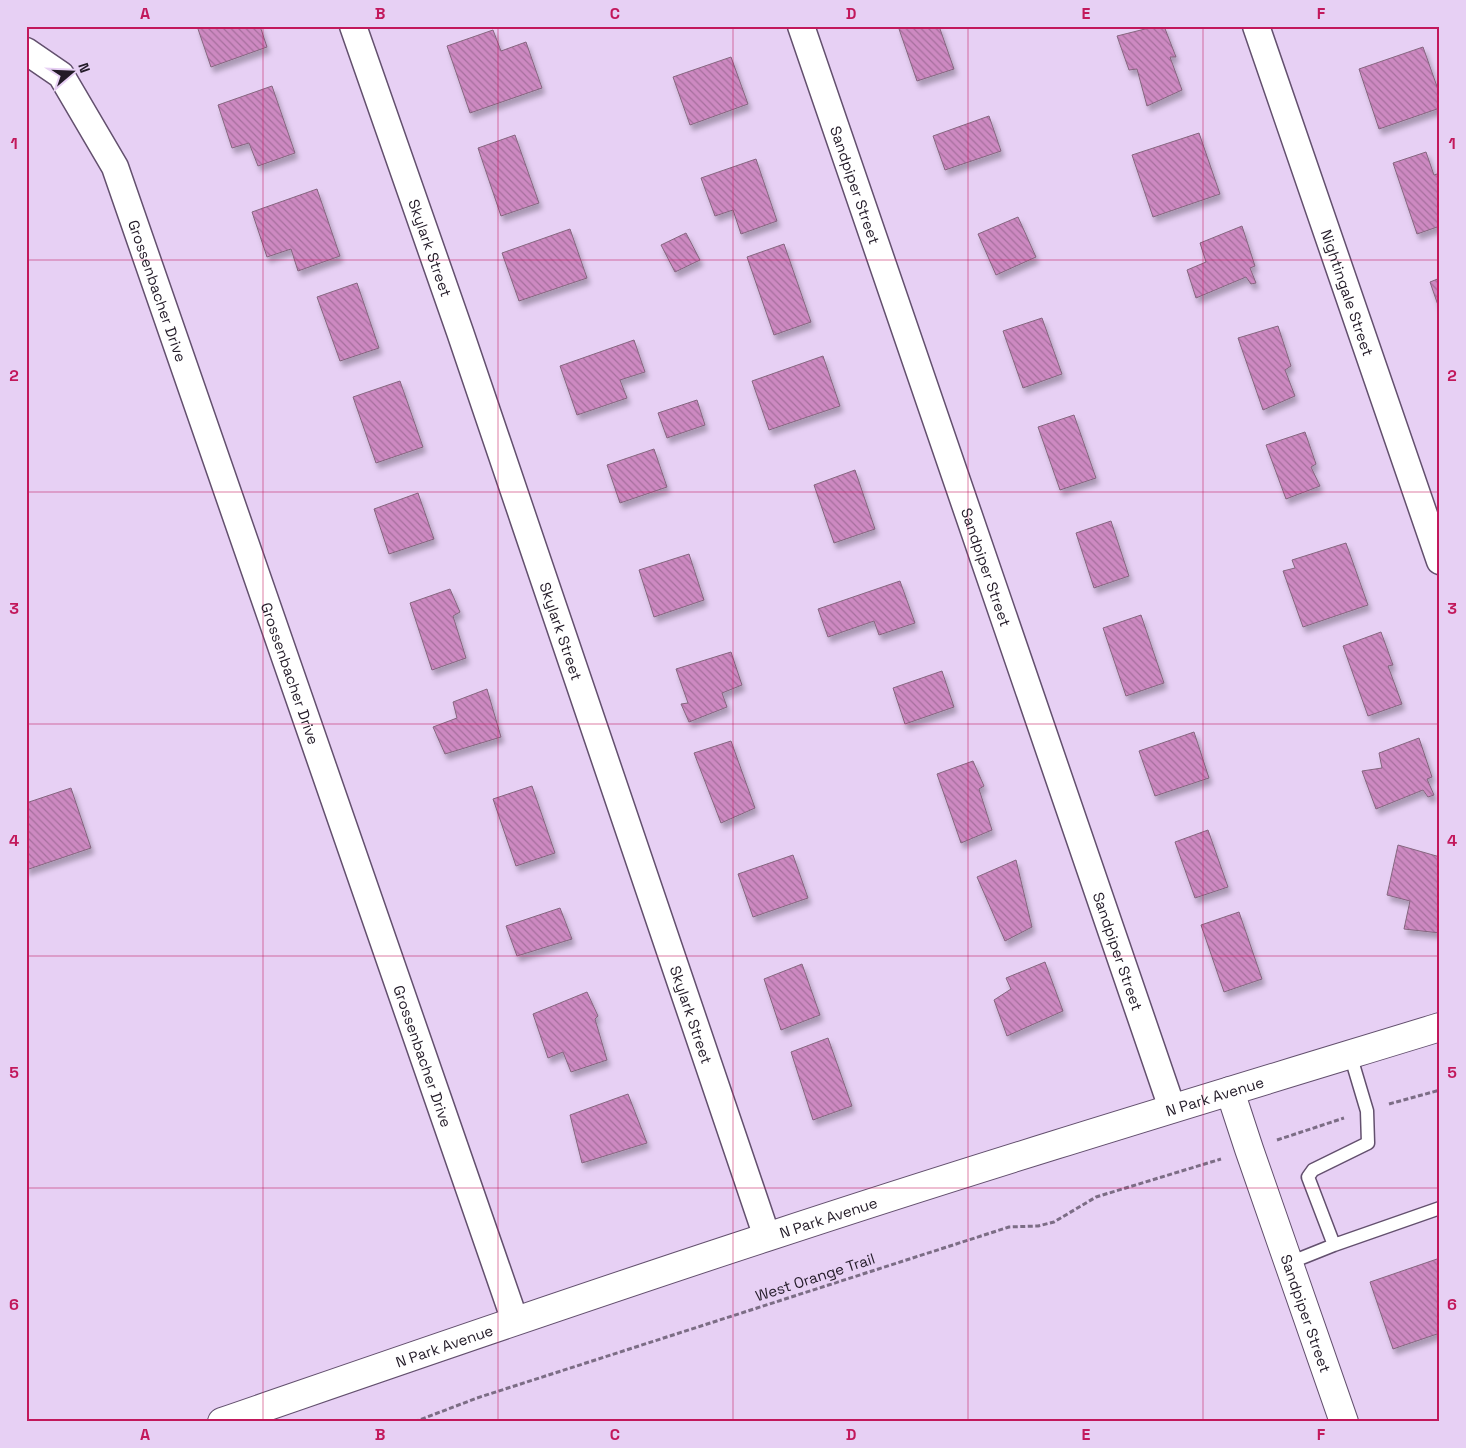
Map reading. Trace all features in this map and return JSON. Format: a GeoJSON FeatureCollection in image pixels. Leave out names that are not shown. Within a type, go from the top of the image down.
{"type":"FeatureCollection","features":[{"type":"Feature","properties":{"kind":"main road","name":"N Park Avenue"},"geometry":{"type":"LineString","coordinates":[[222,1422],[767,1237],[1172,1108],[1440,1027]]}},
{"type":"Feature","properties":{"kind":"main road","name":"Sandpiper Street"},"geometry":{"type":"LineString","coordinates":[[1230,1091],[1344,1422]]}},
{"type":"Feature","properties":{"kind":"street","name":"Skylark Street"},"geometry":{"type":"LineString","coordinates":[[353,26],[463,341],[767,1237]]}},
{"type":"Feature","properties":{"kind":"street","name":"Sandpiper Street"},"geometry":{"type":"LineString","coordinates":[[802,26],[1172,1108]]}},
{"type":"Feature","properties":{"kind":"street","name":"Nightingale Street"},"geometry":{"type":"LineString","coordinates":[[1256,26],[1440,561]]}},
{"type":"Feature","properties":{"kind":"street","name":"Grossenbacher Drive"},"geometry":{"type":"LineString","coordinates":[[26,51],[60,75],[115,168],[515,1321]]}},
{"type":"Feature","properties":{"kind":"lane"},"geometry":{"type":"LineString","coordinates":[[1334,1245],[1308,1178],[1314,1170],[1368,1143],[1367,1111],[1350,1054]]}},
{"type":"Feature","properties":{"kind":"lane"},"geometry":{"type":"LineString","coordinates":[[1289,1263],[1334,1245],[1440,1208]]}},
{"type":"Feature","properties":{"kind":"path","name":"West Orange Trail"},"geometry":{"type":"LineString","coordinates":[[414,1422],[495,1392],[1009,1227],[1038,1226],[1054,1222],[1096,1197],[1222,1158]]}},
{"type":"Feature","properties":{"kind":"building"},"geometry":{"type":"Polygon","coordinates":[[[197,26],[260,26],[267,47],[211,67],[197,26]]]}},
{"type":"Feature","properties":{"kind":"building"},"geometry":{"type":"Polygon","coordinates":[[[898,26],[939,26],[954,69],[917,81],[898,26]]]}},
{"type":"Feature","properties":{"kind":"building"},"geometry":{"type":"Polygon","coordinates":[[[1164,26],[1176,57],[1170,57],[1182,90],[1147,106],[1137,69],[1129,70],[1117,36],[1164,26]]]}},
{"type":"Feature","properties":{"kind":"building"},"geometry":{"type":"Polygon","coordinates":[[[493,30],[501,51],[526,42],[542,88],[470,113],[447,46],[493,30]]]}},
{"type":"Feature","properties":{"kind":"building"},"geometry":{"type":"Polygon","coordinates":[[[1423,47],[1440,95],[1440,108],[1379,129],[1359,69],[1423,47]]]}},
{"type":"Feature","properties":{"kind":"building"},"geometry":{"type":"Polygon","coordinates":[[[731,57],[748,104],[690,125],[673,77],[731,57]]]}},
{"type":"Feature","properties":{"kind":"building"},"geometry":{"type":"Polygon","coordinates":[[[272,86],[295,153],[258,166],[249,143],[232,148],[218,105],[272,86]]]}},
{"type":"Feature","properties":{"kind":"building"},"geometry":{"type":"Polygon","coordinates":[[[989,116],[1001,151],[945,170],[933,136],[989,116]]]}},
{"type":"Feature","properties":{"kind":"building"},"geometry":{"type":"Polygon","coordinates":[[[1199,133],[1220,194],[1153,217],[1132,155],[1199,133]]]}},
{"type":"Feature","properties":{"kind":"building"},"geometry":{"type":"Polygon","coordinates":[[[515,135],[539,203],[501,216],[478,148],[515,135]]]}},
{"type":"Feature","properties":{"kind":"building"},"geometry":{"type":"Polygon","coordinates":[[[1426,152],[1434,175],[1440,173],[1440,226],[1417,234],[1393,163],[1426,152]]]}},
{"type":"Feature","properties":{"kind":"building"},"geometry":{"type":"Polygon","coordinates":[[[756,159],[777,221],[741,234],[733,210],[715,216],[701,178],[756,159]]]}},
{"type":"Feature","properties":{"kind":"building"},"geometry":{"type":"Polygon","coordinates":[[[317,189],[340,256],[298,271],[291,249],[267,257],[252,212],[317,189]]]}},
{"type":"Feature","properties":{"kind":"building"},"geometry":{"type":"Polygon","coordinates":[[[1018,217],[1036,257],[996,275],[978,234],[1018,217]]]}},
{"type":"Feature","properties":{"kind":"building"},"geometry":{"type":"Polygon","coordinates":[[[1242,226],[1255,266],[1250,268],[1256,283],[1251,284],[1246,277],[1196,298],[1187,270],[1206,262],[1200,243],[1242,226]]]}},
{"type":"Feature","properties":{"kind":"building"},"geometry":{"type":"Polygon","coordinates":[[[570,229],[587,278],[519,301],[502,253],[570,229]]]}},
{"type":"Feature","properties":{"kind":"building"},"geometry":{"type":"Polygon","coordinates":[[[686,233],[700,260],[675,272],[661,245],[686,233]]]}},
{"type":"Feature","properties":{"kind":"building"},"geometry":{"type":"Polygon","coordinates":[[[784,244],[811,322],[774,335],[747,257],[784,244]]]}},
{"type":"Feature","properties":{"kind":"building"},"geometry":{"type":"Polygon","coordinates":[[[1440,278],[1440,311],[1430,282],[1440,278]]]}},
{"type":"Feature","properties":{"kind":"building"},"geometry":{"type":"Polygon","coordinates":[[[357,283],[379,348],[340,361],[317,297],[357,283]]]}},
{"type":"Feature","properties":{"kind":"building"},"geometry":{"type":"Polygon","coordinates":[[[1042,318],[1062,374],[1023,388],[1003,331],[1042,318]]]}},
{"type":"Feature","properties":{"kind":"building"},"geometry":{"type":"Polygon","coordinates":[[[1278,326],[1291,366],[1285,370],[1295,396],[1263,410],[1238,338],[1278,326]]]}},
{"type":"Feature","properties":{"kind":"building"},"geometry":{"type":"Polygon","coordinates":[[[634,340],[645,372],[620,380],[627,398],[577,415],[560,366],[634,340]]]}},
{"type":"Feature","properties":{"kind":"building"},"geometry":{"type":"Polygon","coordinates":[[[823,356],[840,406],[769,430],[752,381],[823,356]]]}},
{"type":"Feature","properties":{"kind":"building"},"geometry":{"type":"Polygon","coordinates":[[[400,381],[423,447],[376,463],[353,397],[400,381]]]}},
{"type":"Feature","properties":{"kind":"building"},"geometry":{"type":"Polygon","coordinates":[[[697,400],[705,425],[667,438],[658,413],[697,400]]]}},
{"type":"Feature","properties":{"kind":"building"},"geometry":{"type":"Polygon","coordinates":[[[1074,415],[1096,478],[1060,490],[1038,427],[1074,415]]]}},
{"type":"Feature","properties":{"kind":"building"},"geometry":{"type":"Polygon","coordinates":[[[1305,432],[1316,464],[1311,467],[1320,486],[1286,499],[1266,445],[1305,432]]]}},
{"type":"Feature","properties":{"kind":"building"},"geometry":{"type":"Polygon","coordinates":[[[654,449],[667,487],[620,503],[607,465],[654,449]]]}},
{"type":"Feature","properties":{"kind":"building"},"geometry":{"type":"Polygon","coordinates":[[[855,470],[875,529],[834,543],[814,485],[855,470]]]}},
{"type":"Feature","properties":{"kind":"building"},"geometry":{"type":"Polygon","coordinates":[[[418,493],[434,539],[389,554],[374,509],[418,493]]]}},
{"type":"Feature","properties":{"kind":"building"},"geometry":{"type":"Polygon","coordinates":[[[1111,521],[1129,576],[1094,588],[1076,533],[1111,521]]]}},
{"type":"Feature","properties":{"kind":"building"},"geometry":{"type":"Polygon","coordinates":[[[1346,543],[1368,605],[1303,627],[1283,571],[1295,568],[1292,560],[1346,543]]]}},
{"type":"Feature","properties":{"kind":"building"},"geometry":{"type":"Polygon","coordinates":[[[689,554],[704,600],[654,617],[639,570],[689,554]]]}},
{"type":"Feature","properties":{"kind":"building"},"geometry":{"type":"Polygon","coordinates":[[[900,581],[915,623],[879,635],[874,621],[828,637],[818,609],[900,581]]]}},
{"type":"Feature","properties":{"kind":"building"},"geometry":{"type":"Polygon","coordinates":[[[450,589],[460,612],[453,616],[466,658],[432,670],[410,603],[450,589]]]}},
{"type":"Feature","properties":{"kind":"building"},"geometry":{"type":"Polygon","coordinates":[[[1141,615],[1164,683],[1126,696],[1103,628],[1141,615]]]}},
{"type":"Feature","properties":{"kind":"building"},"geometry":{"type":"Polygon","coordinates":[[[1381,632],[1393,665],[1388,666],[1402,704],[1368,716],[1343,646],[1381,632]]]}},
{"type":"Feature","properties":{"kind":"building"},"geometry":{"type":"Polygon","coordinates":[[[731,652],[742,685],[722,693],[727,707],[689,722],[681,704],[688,703],[676,669],[731,652]]]}},
{"type":"Feature","properties":{"kind":"building"},"geometry":{"type":"Polygon","coordinates":[[[942,671],[954,707],[905,724],[893,688],[942,671]]]}},
{"type":"Feature","properties":{"kind":"building"},"geometry":{"type":"Polygon","coordinates":[[[487,689],[501,737],[445,754],[433,727],[457,718],[453,702],[487,689]]]}},
{"type":"Feature","properties":{"kind":"building"},"geometry":{"type":"Polygon","coordinates":[[[1194,732],[1209,778],[1155,796],[1139,751],[1194,732]]]}},
{"type":"Feature","properties":{"kind":"building"},"geometry":{"type":"Polygon","coordinates":[[[1419,738],[1432,777],[1427,779],[1434,795],[1428,797],[1423,790],[1376,809],[1362,771],[1382,768],[1379,753],[1419,738]]]}},
{"type":"Feature","properties":{"kind":"building"},"geometry":{"type":"Polygon","coordinates":[[[731,741],[755,808],[721,823],[694,753],[731,741]]]}},
{"type":"Feature","properties":{"kind":"building"},"geometry":{"type":"Polygon","coordinates":[[[973,761],[984,786],[979,789],[992,830],[961,843],[937,774],[973,761]]]}},
{"type":"Feature","properties":{"kind":"building"},"geometry":{"type":"Polygon","coordinates":[[[532,786],[555,853],[516,866],[493,799],[532,786]]]}},
{"type":"Feature","properties":{"kind":"building"},"geometry":{"type":"Polygon","coordinates":[[[71,788],[91,848],[26,870],[26,803],[71,788]]]}},
{"type":"Feature","properties":{"kind":"building"},"geometry":{"type":"Polygon","coordinates":[[[1208,830],[1228,887],[1195,898],[1175,842],[1208,830]]]}},
{"type":"Feature","properties":{"kind":"building"},"geometry":{"type":"Polygon","coordinates":[[[1398,845],[1440,857],[1440,933],[1404,929],[1410,901],[1387,895],[1398,845]]]}},
{"type":"Feature","properties":{"kind":"building"},"geometry":{"type":"Polygon","coordinates":[[[793,855],[808,898],[753,917],[738,874],[793,855]]]}},
{"type":"Feature","properties":{"kind":"building"},"geometry":{"type":"Polygon","coordinates":[[[1016,860],[1032,927],[1005,941],[977,877],[1016,860]]]}},
{"type":"Feature","properties":{"kind":"building"},"geometry":{"type":"Polygon","coordinates":[[[560,908],[572,939],[517,956],[506,926],[560,908]]]}},
{"type":"Feature","properties":{"kind":"building"},"geometry":{"type":"Polygon","coordinates":[[[1239,912],[1262,979],[1224,992],[1201,925],[1239,912]]]}},
{"type":"Feature","properties":{"kind":"building"},"geometry":{"type":"Polygon","coordinates":[[[1045,962],[1063,1011],[1007,1036],[994,1000],[1011,989],[1006,978],[1045,962]]]}},
{"type":"Feature","properties":{"kind":"building"},"geometry":{"type":"Polygon","coordinates":[[[802,964],[820,1015],[781,1030],[764,979],[802,964]]]}},
{"type":"Feature","properties":{"kind":"building"},"geometry":{"type":"Polygon","coordinates":[[[587,992],[598,1016],[595,1019],[607,1060],[571,1072],[563,1052],[548,1058],[533,1014],[587,992]]]}},
{"type":"Feature","properties":{"kind":"building"},"geometry":{"type":"Polygon","coordinates":[[[828,1038],[852,1106],[813,1120],[791,1052],[828,1038]]]}},
{"type":"Feature","properties":{"kind":"building"},"geometry":{"type":"Polygon","coordinates":[[[628,1094],[647,1143],[582,1163],[570,1115],[628,1094]]]}},
{"type":"Feature","properties":{"kind":"building"},"geometry":{"type":"Polygon","coordinates":[[[1440,1258],[1440,1333],[1393,1349],[1370,1282],[1440,1258]]]}}]}
